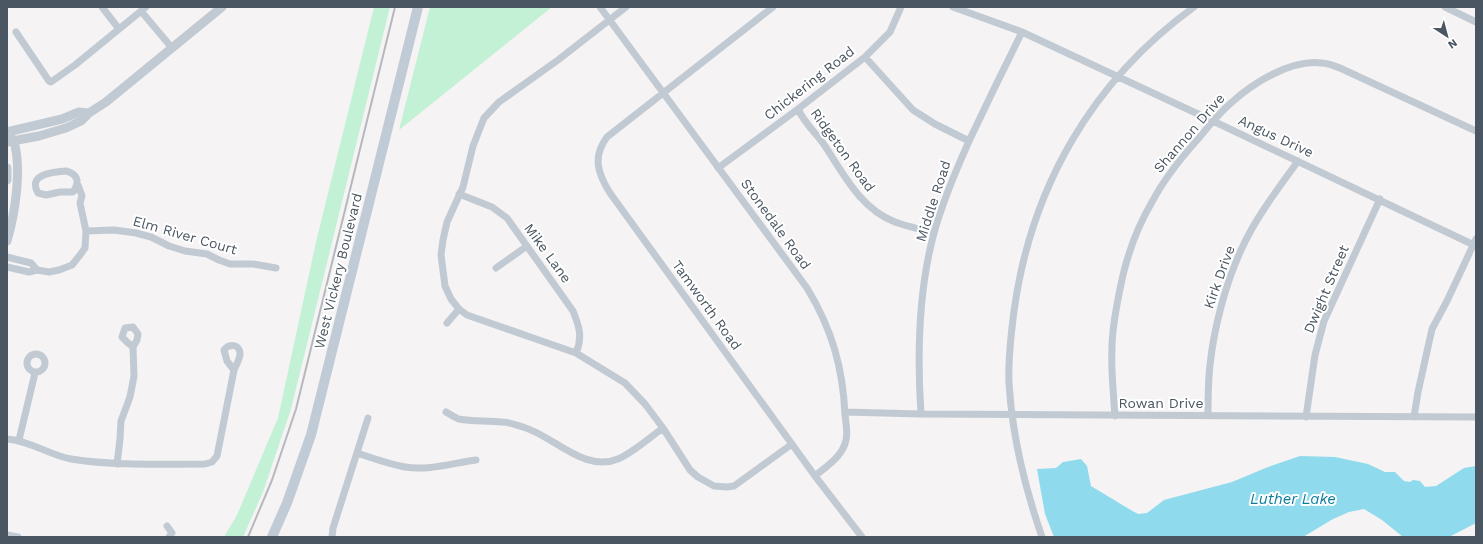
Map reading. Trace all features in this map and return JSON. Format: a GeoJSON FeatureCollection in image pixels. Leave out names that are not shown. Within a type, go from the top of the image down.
{"type":"FeatureCollection","features":[{"type":"Feature","properties":{"kind":"main road","name":"West Vickery Boulevard"},"geometry":{"type":"LineString","coordinates":[[272,537],[288,503],[313,428],[418,7]]}},
{"type":"Feature","properties":{"kind":"street"},"geometry":{"type":"LineString","coordinates":[[102,7],[119,29]]}},
{"type":"Feature","properties":{"kind":"street"},"geometry":{"type":"LineString","coordinates":[[10,142],[66,128],[81,121],[222,7]]}},
{"type":"Feature","properties":{"kind":"street","name":"Stonedale Road"},"geometry":{"type":"LineString","coordinates":[[600,7],[807,288],[816,303],[834,344],[841,369],[846,439],[841,453],[816,476]]}},
{"type":"Feature","properties":{"kind":"street"},"geometry":{"type":"LineString","coordinates":[[626,7],[558,60],[499,102],[484,118],[472,146],[462,187],[447,222],[442,240],[441,255],[445,286],[451,299],[459,309],[467,315],[576,353],[625,384],[645,404],[663,428],[690,470],[708,483],[721,487],[734,486],[792,444]]}},
{"type":"Feature","properties":{"kind":"street","name":"Tamworth Road"},"geometry":{"type":"LineString","coordinates":[[773,7],[608,137],[602,144],[598,156],[598,166],[603,183],[610,193],[792,444],[862,537]]}},
{"type":"Feature","properties":{"kind":"street","name":"Chickering Road"},"geometry":{"type":"LineString","coordinates":[[718,168],[865,57],[890,32],[901,7]]}},
{"type":"Feature","properties":{"kind":"street","name":"Angus Drive"},"geometry":{"type":"LineString","coordinates":[[953,7],[1022,32],[1475,243]]}},
{"type":"Feature","properties":{"kind":"street"},"geometry":{"type":"LineString","coordinates":[[1042,537],[1021,466],[1013,415],[1010,383],[1011,345],[1017,287],[1025,250],[1032,228],[1061,158],[1092,107],[1117,76],[1141,51],[1158,35],[1194,7]]}},
{"type":"Feature","properties":{"kind":"street"},"geometry":{"type":"LineString","coordinates":[[1445,7],[1476,22]]}},
{"type":"Feature","properties":{"kind":"street"},"geometry":{"type":"LineString","coordinates":[[16,32],[51,82],[76,65],[144,9],[172,48]]}},
{"type":"Feature","properties":{"kind":"street","name":"Middle Road"},"geometry":{"type":"LineString","coordinates":[[921,414],[919,382],[919,324],[923,289],[934,233],[957,167],[1022,32]]}},
{"type":"Feature","properties":{"kind":"street"},"geometry":{"type":"LineString","coordinates":[[865,57],[913,110],[935,124],[970,141]]}},
{"type":"Feature","properties":{"kind":"street","name":"Shannon Drive"},"geometry":{"type":"LineString","coordinates":[[1115,416],[1113,388],[1113,331],[1123,275],[1128,258],[1151,202],[1168,176],[1213,121],[1230,103],[1253,86],[1286,68],[1307,63],[1321,62],[1340,68],[1476,132]]}},
{"type":"Feature","properties":{"kind":"street","name":"Ridgeton Road"},"geometry":{"type":"LineString","coordinates":[[798,109],[824,144],[854,190],[863,200],[877,212],[895,222],[934,233]]}},
{"type":"Feature","properties":{"kind":"street"},"geometry":{"type":"LineString","coordinates":[[7,241],[18,177],[7,132],[62,119],[79,112],[89,113]]}},
{"type":"Feature","properties":{"kind":"street","name":"Kirk Drive"},"geometry":{"type":"LineString","coordinates":[[1208,416],[1209,365],[1217,321],[1231,277],[1242,248],[1253,227],[1298,160]]}},
{"type":"Feature","properties":{"kind":"street"},"geometry":{"type":"LineString","coordinates":[[7,168],[7,180]]}},
{"type":"Feature","properties":{"kind":"street"},"geometry":{"type":"LineString","coordinates":[[7,268],[29,272],[37,270],[49,272],[72,265],[85,248],[86,231],[80,203],[82,196],[77,178],[73,172],[53,172],[41,176],[37,179],[35,184],[35,188],[38,193],[46,195],[60,192],[74,192]]}},
{"type":"Feature","properties":{"kind":"street"},"geometry":{"type":"LineString","coordinates":[[78,185],[74,192],[76,200],[80,203]]}},
{"type":"Feature","properties":{"kind":"street","name":"Mike Lane"},"geometry":{"type":"LineString","coordinates":[[459,194],[492,207],[507,218],[573,311],[579,326],[580,335],[580,344],[576,353]]}},
{"type":"Feature","properties":{"kind":"street","name":"Dwight Street"},"geometry":{"type":"LineString","coordinates":[[1306,417],[1315,355],[1324,321],[1380,199]]}},
{"type":"Feature","properties":{"kind":"street","name":"Elm River Court"},"geometry":{"type":"LineString","coordinates":[[86,231],[114,230],[136,233],[151,237],[169,246],[185,251],[207,254],[230,264],[253,264],[276,268]]}},
{"type":"Feature","properties":{"kind":"street"},"geometry":{"type":"LineString","coordinates":[[1414,417],[1432,329],[1475,243]]}},
{"type":"Feature","properties":{"kind":"street"},"geometry":{"type":"LineString","coordinates":[[496,268],[527,246]]}},
{"type":"Feature","properties":{"kind":"street"},"geometry":{"type":"LineString","coordinates":[[7,257],[31,263],[37,270]]}},
{"type":"Feature","properties":{"kind":"street"},"geometry":{"type":"LineString","coordinates":[[447,323],[459,309]]}},
{"type":"Feature","properties":{"kind":"street"},"geometry":{"type":"LineString","coordinates":[[117,464],[121,421],[130,397],[134,376],[133,346]]}},
{"type":"Feature","properties":{"kind":"street"},"geometry":{"type":"LineString","coordinates":[[7,439],[19,440],[70,458],[117,464],[205,464],[212,462],[217,456],[234,370]]}},
{"type":"Feature","properties":{"kind":"street"},"geometry":{"type":"LineString","coordinates":[[19,440],[35,372]]}},
{"type":"Feature","properties":{"kind":"street"},"geometry":{"type":"LineString","coordinates":[[446,412],[458,419],[503,422],[524,427],[541,434],[584,459],[594,462],[604,462],[617,459],[663,428]]}},
{"type":"Feature","properties":{"kind":"street","name":"Rowan Drive"},"geometry":{"type":"LineString","coordinates":[[845,412],[1115,416],[1476,417]]}},
{"type":"Feature","properties":{"kind":"street"},"geometry":{"type":"LineString","coordinates":[[332,537],[333,528],[368,418]]}},
{"type":"Feature","properties":{"kind":"street"},"geometry":{"type":"LineString","coordinates":[[357,453],[405,467],[421,468],[476,460]]}},
{"type":"Feature","properties":{"kind":"street"},"geometry":{"type":"LineString","coordinates":[[168,526],[172,533],[169,537]]}},
{"type":"Feature","properties":{"kind":"street"},"geometry":{"type":"LineString","coordinates":[[7,535],[18,537]]}},
{"type":"Feature","properties":{"kind":"green space"},"geometry":{"type":"Polygon","coordinates":[[[374,7],[390,7],[291,409],[263,492],[243,537],[224,537],[237,515],[278,418],[316,242],[374,7]]]}},
{"type":"Feature","properties":{"kind":"green space"},"geometry":{"type":"Polygon","coordinates":[[[430,7],[552,7],[399,130],[430,7]]]}},
{"type":"Feature","properties":{"kind":"water","name":"Luther Lake"},"geometry":{"type":"Polygon","coordinates":[[[1300,456],[1335,457],[1368,464],[1385,472],[1395,472],[1404,481],[1420,481],[1425,487],[1436,486],[1464,468],[1476,466],[1476,523],[1449,537],[1403,537],[1382,520],[1364,509],[1349,512],[1333,519],[1303,537],[1054,537],[1045,514],[1037,469],[1056,468],[1063,462],[1081,459],[1087,466],[1091,486],[1138,514],[1147,513],[1164,500],[1232,482],[1300,456]]]}},
{"type":"Feature","properties":{"kind":"railway"},"geometry":{"type":"LineString","coordinates":[[248,537],[272,480],[296,409],[395,7]]}}]}
